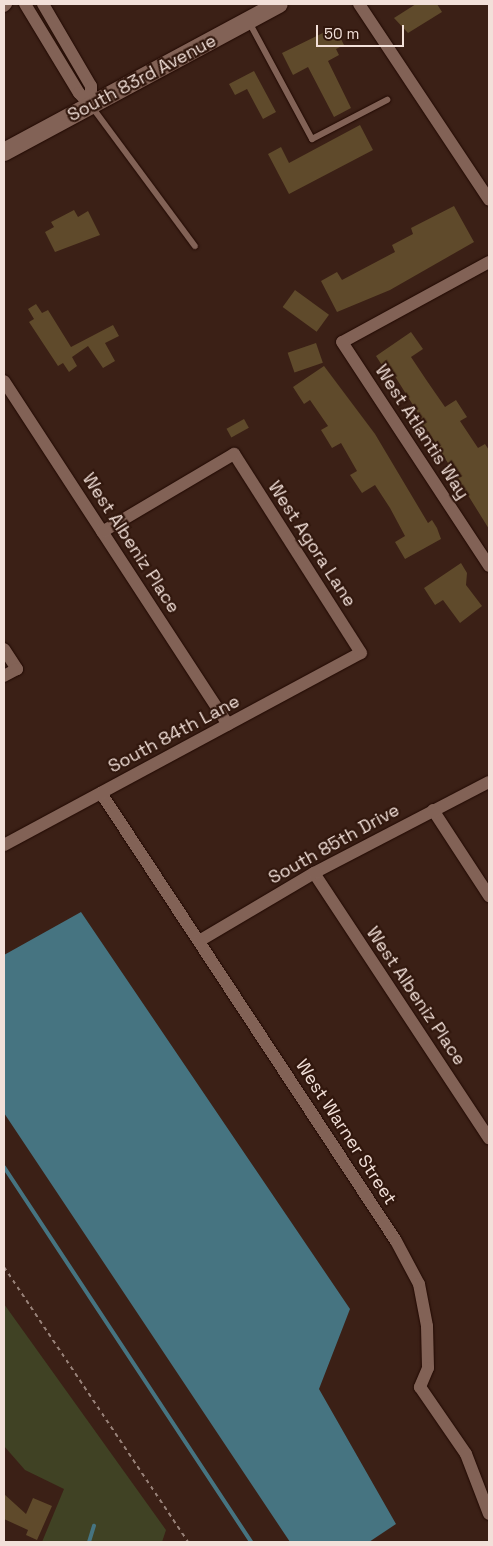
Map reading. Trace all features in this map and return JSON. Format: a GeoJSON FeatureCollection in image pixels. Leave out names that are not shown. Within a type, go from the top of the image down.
{"type":"FeatureCollection","features":[{"type":"Feature","properties":{"kind":"main road","name":"South 83rd Avenue"},"geometry":{"type":"LineString","coordinates":[[4,152],[279,4]]}},
{"type":"Feature","properties":{"kind":"street"},"geometry":{"type":"LineString","coordinates":[[25,4],[79,93],[91,106]]}},
{"type":"Feature","properties":{"kind":"street"},"geometry":{"type":"LineString","coordinates":[[44,4],[91,86],[91,106]]}},
{"type":"Feature","properties":{"kind":"street"},"geometry":{"type":"LineString","coordinates":[[359,4],[489,200]]}},
{"type":"Feature","properties":{"kind":"street","name":"West Atlantis Way"},"geometry":{"type":"LineString","coordinates":[[489,262],[342,342],[489,566]]}},
{"type":"Feature","properties":{"kind":"street","name":"West Albeniz Place"},"geometry":{"type":"LineString","coordinates":[[4,381],[228,724]]}},
{"type":"Feature","properties":{"kind":"street","name":"West Agora Lane"},"geometry":{"type":"LineString","coordinates":[[102,532],[234,454],[361,653]]}},
{"type":"Feature","properties":{"kind":"street"},"geometry":{"type":"LineString","coordinates":[[4,649],[17,669],[4,676]]}},
{"type":"Feature","properties":{"kind":"street","name":"South 84th Lane"},"geometry":{"type":"LineString","coordinates":[[4,845],[361,653]]}},
{"type":"Feature","properties":{"kind":"street","name":"South 85th Drive"},"geometry":{"type":"LineString","coordinates":[[199,941],[314,873],[489,782]]}},
{"type":"Feature","properties":{"kind":"street","name":"West Warner Street"},"geometry":{"type":"LineString","coordinates":[[101,793],[396,1241],[419,1284],[428,1368],[420,1387],[466,1454],[489,1514]]}},
{"type":"Feature","properties":{"kind":"street"},"geometry":{"type":"LineString","coordinates":[[433,810],[489,896]]}},
{"type":"Feature","properties":{"kind":"street","name":"West Albeniz Place"},"geometry":{"type":"LineString","coordinates":[[314,873],[489,1138]]}},
{"type":"Feature","properties":{"kind":"lane"},"geometry":{"type":"LineString","coordinates":[[248,20],[312,139],[387,100]]}},
{"type":"Feature","properties":{"kind":"lane"},"geometry":{"type":"LineString","coordinates":[[91,106],[194,246]]}},
{"type":"Feature","properties":{"kind":"path"},"geometry":{"type":"LineString","coordinates":[[4,1268],[188,1542]]}},
{"type":"Feature","properties":{"kind":"green space"},"geometry":{"type":"Polygon","coordinates":[[[4,1304],[166,1530],[162,1542],[42,1542],[64,1489],[25,1470],[4,1446],[4,1304]]]}},
{"type":"Feature","properties":{"kind":"water"},"geometry":{"type":"Polygon","coordinates":[[[81,912],[350,1309],[319,1389],[396,1524],[369,1542],[290,1542],[4,1113],[4,955],[81,912]]]}},
{"type":"Feature","properties":{"kind":"building"},"geometry":{"type":"Polygon","coordinates":[[[416,4],[437,4],[442,12],[408,33],[394,18],[416,4]]]}},
{"type":"Feature","properties":{"kind":"building"},"geometry":{"type":"Polygon","coordinates":[[[335,27],[344,45],[336,49],[339,55],[328,61],[351,108],[334,117],[308,67],[293,75],[282,53],[335,27]]]}},
{"type":"Feature","properties":{"kind":"building"},"geometry":{"type":"Polygon","coordinates":[[[254,71],[276,112],[263,119],[247,89],[235,95],[229,84],[254,71]]]}},
{"type":"Feature","properties":{"kind":"building"},"geometry":{"type":"Polygon","coordinates":[[[360,125],[373,150],[289,194],[268,154],[281,147],[289,163],[360,125]]]}},
{"type":"Feature","properties":{"kind":"building"},"geometry":{"type":"Polygon","coordinates":[[[454,206],[474,242],[390,290],[337,312],[321,281],[337,272],[342,280],[395,252],[392,245],[413,234],[411,228],[454,206]]]}},
{"type":"Feature","properties":{"kind":"building"},"geometry":{"type":"Polygon","coordinates":[[[74,210],[78,217],[88,211],[100,235],[55,252],[45,232],[54,227],[51,222],[74,210]]]}},
{"type":"Feature","properties":{"kind":"building"},"geometry":{"type":"Polygon","coordinates":[[[295,290],[329,315],[317,332],[283,307],[295,290]]]}},
{"type":"Feature","properties":{"kind":"building"},"geometry":{"type":"Polygon","coordinates":[[[36,304],[42,313],[48,310],[71,347],[113,325],[119,336],[105,343],[115,361],[103,368],[88,346],[72,357],[77,366],[69,372],[63,363],[58,366],[29,322],[34,319],[28,309],[36,304]]]}},
{"type":"Feature","properties":{"kind":"building"},"geometry":{"type":"Polygon","coordinates":[[[411,332],[423,349],[411,357],[445,407],[456,400],[467,417],[460,421],[478,448],[485,444],[489,450],[489,529],[428,431],[424,433],[418,424],[423,421],[391,370],[387,373],[376,356],[411,332]]]}},
{"type":"Feature","properties":{"kind":"building"},"geometry":{"type":"Polygon","coordinates":[[[316,343],[323,363],[294,373],[288,353],[316,343]]]}},
{"type":"Feature","properties":{"kind":"building"},"geometry":{"type":"Polygon","coordinates":[[[324,366],[375,434],[428,523],[432,520],[437,528],[441,539],[405,559],[395,542],[405,536],[390,508],[375,485],[362,493],[350,475],[357,471],[341,443],[332,448],[321,430],[328,426],[310,400],[304,404],[293,387],[324,366]]]}},
{"type":"Feature","properties":{"kind":"building"},"geometry":{"type":"Polygon","coordinates":[[[244,419],[249,428],[231,437],[227,429],[244,419]]]}},
{"type":"Feature","properties":{"kind":"building"},"geometry":{"type":"Polygon","coordinates":[[[461,563],[467,573],[466,585],[482,606],[460,623],[443,600],[435,605],[424,588],[461,563]]]}},
{"type":"Feature","properties":{"kind":"building"},"geometry":{"type":"Polygon","coordinates":[[[4,1494],[26,1514],[33,1498],[52,1506],[37,1540],[26,1535],[28,1530],[4,1519],[4,1494]]]}},
{"type":"Feature","properties":{"kind":"waterway"},"geometry":{"type":"LineString","coordinates":[[4,1167],[251,1542]]}},
{"type":"Feature","properties":{"kind":"waterway"},"geometry":{"type":"LineString","coordinates":[[89,1542],[94,1526]]}}]}
